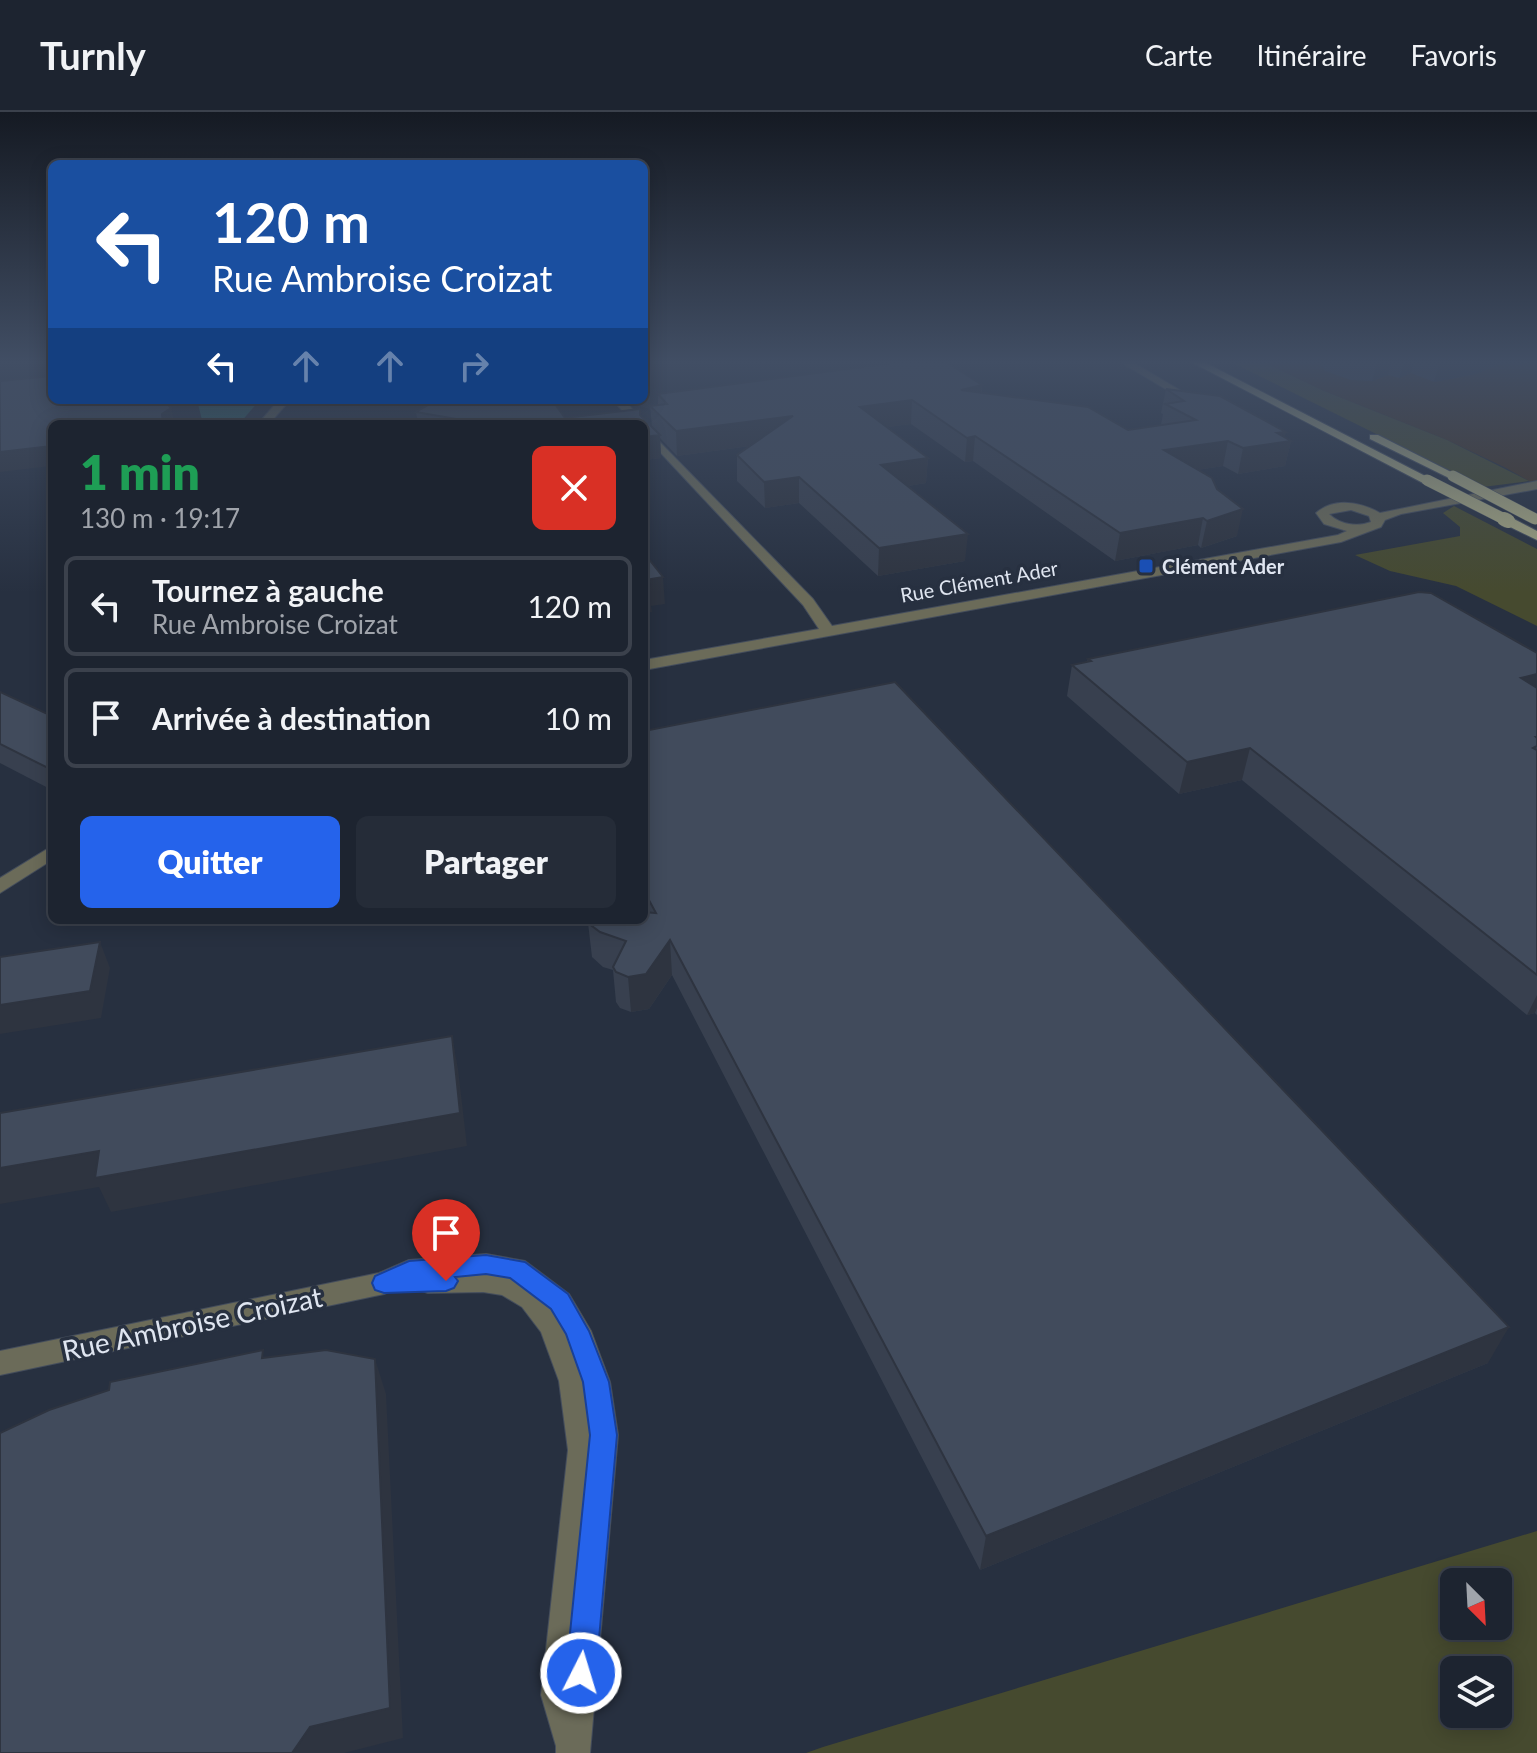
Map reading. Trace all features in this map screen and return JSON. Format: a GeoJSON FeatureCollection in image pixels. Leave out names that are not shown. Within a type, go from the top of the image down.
{"type":"FeatureCollection","features":[{"type":"Feature","properties":{"kind":"main road"},"geometry":{"type":"LineString","coordinates":[[1348,440],[1537,536]]}},
{"type":"Feature","properties":{"kind":"main road"},"geometry":{"type":"LineString","coordinates":[[1378,440],[1536,519]]}},
{"type":"Feature","properties":{"kind":"street"},"geometry":{"type":"LineString","coordinates":[[654,440],[808,602],[828,631]]}},
{"type":"Feature","properties":{"kind":"street","name":"Rue Clément Ader"},"geometry":{"type":"LineString","coordinates":[[1322,541],[1333,530],[1333,523],[1322,516],[1325,510],[1428,503],[1537,485]]}},
{"type":"Feature","properties":{"kind":"street","name":"Rue Clément Ader"},"geometry":{"type":"LineString","coordinates":[[648,664],[1322,541],[1366,528],[1377,524],[1379,518],[1428,503]]}},
{"type":"Feature","properties":{"kind":"street"},"geometry":{"type":"LineString","coordinates":[[1357,508],[1379,518]]}},
{"type":"Feature","properties":{"kind":"street"},"geometry":{"type":"LineString","coordinates":[[1333,523],[1366,528]]}},
{"type":"Feature","properties":{"kind":"street"},"geometry":{"type":"LineString","coordinates":[[0,887],[48,855]]}},
{"type":"Feature","properties":{"kind":"street","name":"Rue Ambroise Croizat"},"geometry":{"type":"LineString","coordinates":[[0,1363],[384,1283],[483,1281],[508,1285],[531,1299],[552,1326],[573,1381],[583,1450],[558,1695],[573,1751]]}},
{"type":"Feature","properties":{"kind":"shaded area"},"geometry":{"type":"Polygon","coordinates":[[[1387,440],[1446,440],[1529,481],[1483,487],[1387,440]]]}},
{"type":"Feature","properties":{"kind":"shaded area"},"geometry":{"type":"Polygon","coordinates":[[[1447,440],[1537,440],[1537,489],[1504,467],[1447,440]]]}},
{"type":"Feature","properties":{"kind":"shaded area"},"geometry":{"type":"Polygon","coordinates":[[[1454,506],[1537,549],[1537,626],[1456,586],[1390,571],[1355,555],[1460,536],[1460,527],[1443,513],[1454,506]]]}},
{"type":"Feature","properties":{"kind":"shaded area"},"geometry":{"type":"Polygon","coordinates":[[[1537,1531],[1537,1753],[806,1753],[823,1747],[1537,1531]]]}},
{"type":"Feature","properties":{"kind":"building"},"geometry":{"type":"Polygon","coordinates":[[[0,440],[48,440],[48,446],[0,452],[0,440]]]}},
{"type":"Feature","properties":{"kind":"building"},"geometry":{"type":"Polygon","coordinates":[[[759,440],[903,440],[928,458],[881,465],[968,534],[879,548],[799,477],[764,482],[737,455],[759,440]]]}},
{"type":"Feature","properties":{"kind":"building"},"geometry":{"type":"Polygon","coordinates":[[[980,440],[1291,441],[1243,448],[1228,441],[1164,450],[1212,478],[1217,489],[1243,509],[1207,521],[1203,518],[1120,533],[980,440]]]}},
{"type":"Feature","properties":{"kind":"building"},"geometry":{"type":"Polygon","coordinates":[[[648,558],[663,577],[648,580],[648,558]]]}},
{"type":"Feature","properties":{"kind":"building"},"geometry":{"type":"Polygon","coordinates":[[[1419,592],[1431,593],[1537,653],[1537,674],[1521,678],[1537,688],[1537,746],[1533,748],[1537,750],[1537,975],[1250,748],[1187,762],[1072,665],[1091,661],[1088,659],[1419,592]]]}},
{"type":"Feature","properties":{"kind":"building"},"geometry":{"type":"Polygon","coordinates":[[[895,682],[1509,1327],[986,1536],[670,940],[646,974],[628,977],[616,972],[613,967],[626,941],[600,932],[589,924],[648,924],[648,912],[656,913],[648,898],[648,730],[895,682]]]}},
{"type":"Feature","properties":{"kind":"building"},"geometry":{"type":"Polygon","coordinates":[[[0,692],[48,714],[48,768],[0,744],[0,692]]]}},
{"type":"Feature","properties":{"kind":"building"},"geometry":{"type":"Polygon","coordinates":[[[100,942],[90,991],[0,1005],[0,957],[100,942]]]}},
{"type":"Feature","properties":{"kind":"building"},"geometry":{"type":"Polygon","coordinates":[[[452,1036],[460,1113],[95,1178],[99,1151],[0,1168],[0,1113],[452,1036]]]}},
{"type":"Feature","properties":{"kind":"building"},"geometry":{"type":"Polygon","coordinates":[[[263,1350],[262,1358],[326,1350],[375,1359],[390,1708],[310,1727],[292,1753],[0,1753],[0,1433],[49,1410],[109,1390],[110,1382],[263,1350]]]}},
{"type":"Feature","properties":{"kind":"place","name":"Clément Ader"},"geometry":{"type":"Point","coordinates":[1146,566]}},
{"type":"Feature","properties":{"kind":"route"},"geometry":{"type":"LineString","coordinates":[[446,1281],[384,1283],[409,1271],[486,1265],[516,1269],[560,1302],[577,1331],[596,1382],[603,1435],[581,1673]]}}]}
